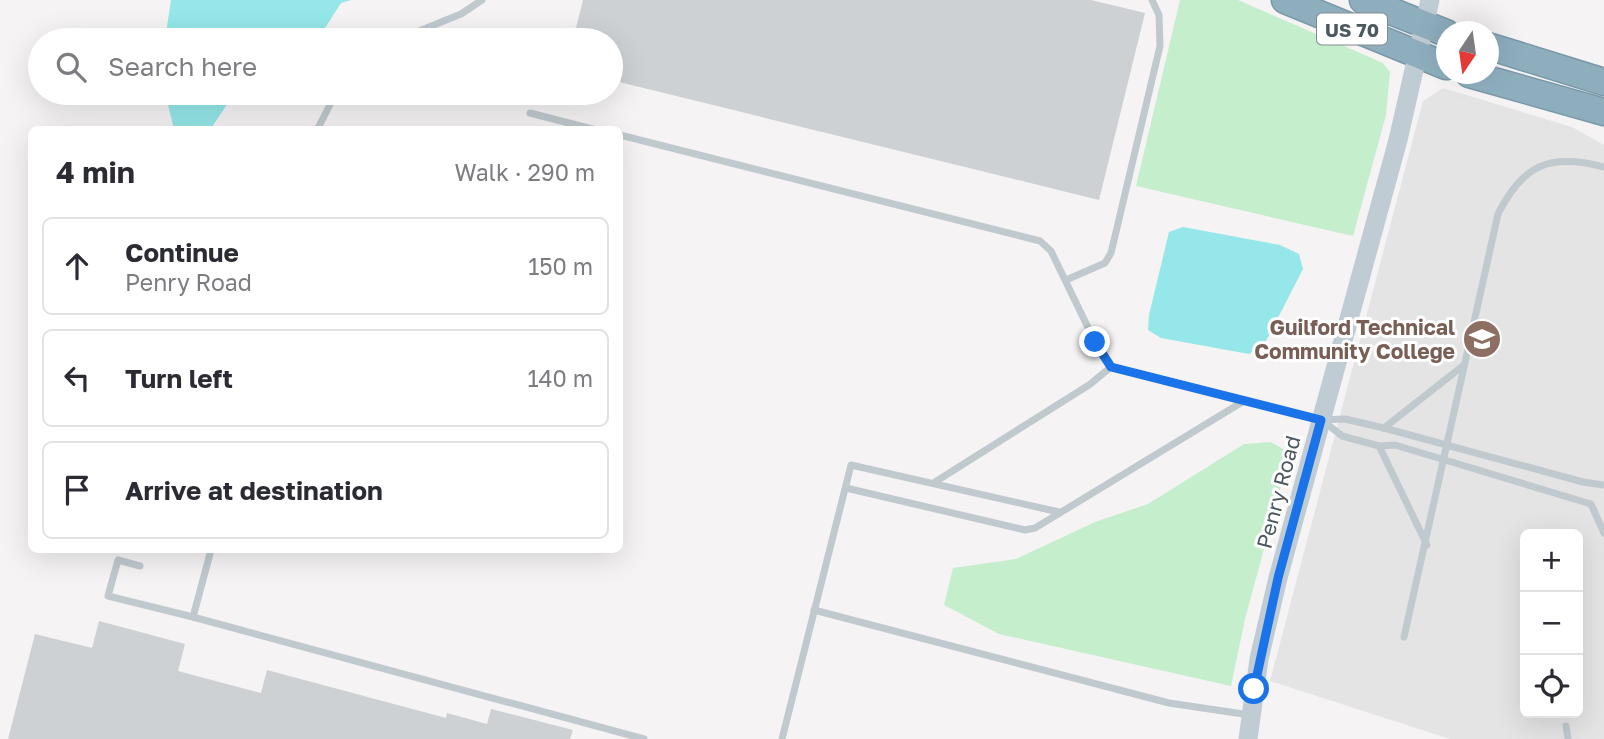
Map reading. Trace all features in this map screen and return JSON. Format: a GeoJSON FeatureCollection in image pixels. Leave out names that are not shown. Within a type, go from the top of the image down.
{"type":"FeatureCollection","features":[{"type":"Feature","properties":{"kind":"highway","name":"US 70"},"geometry":{"type":"LineString","coordinates":[[1284,0],[1436,63]]}},
{"type":"Feature","properties":{"kind":"highway","name":"US 70"},"geometry":{"type":"LineString","coordinates":[[1363,0],[1433,22]]}},
{"type":"Feature","properties":{"kind":"highway"},"geometry":{"type":"LineString","coordinates":[[1499,49],[1604,82]]}},
{"type":"Feature","properties":{"kind":"highway"},"geometry":{"type":"LineString","coordinates":[[1499,83],[1604,113]]}},
{"type":"Feature","properties":{"kind":"street","name":"Penry Road"},"geometry":{"type":"LineString","coordinates":[[1248,739],[1266,626],[1419,58],[1441,0]]}},
{"type":"Feature","properties":{"kind":"lane"},"geometry":{"type":"LineString","coordinates":[[427,28],[461,14],[482,0]]}},
{"type":"Feature","properties":{"kind":"lane"},"geometry":{"type":"LineString","coordinates":[[1066,280],[1105,263],[1111,253],[1160,46],[1159,15],[1152,0]]}},
{"type":"Feature","properties":{"kind":"lane"},"geometry":{"type":"LineString","coordinates":[[319,126],[330,105]]}},
{"type":"Feature","properties":{"kind":"lane"},"geometry":{"type":"LineString","coordinates":[[530,113],[580,126]]}},
{"type":"Feature","properties":{"kind":"lane"},"geometry":{"type":"LineString","coordinates":[[623,136],[1022,235],[1040,242],[1051,251],[1095,342],[1111,367],[1321,420],[1345,419],[1384,428],[1583,482],[1604,485]]}},
{"type":"Feature","properties":{"kind":"lane"},"geometry":{"type":"LineString","coordinates":[[1404,636],[1427,545],[1498,214],[1512,187],[1536,168],[1560,161],[1604,167]]}},
{"type":"Feature","properties":{"kind":"lane"},"geometry":{"type":"LineString","coordinates":[[1384,428],[1465,365]]}},
{"type":"Feature","properties":{"kind":"lane"},"geometry":{"type":"LineString","coordinates":[[935,482],[1089,385],[1111,367]]}},
{"type":"Feature","properties":{"kind":"lane"},"geometry":{"type":"LineString","coordinates":[[846,488],[1025,530],[1035,528],[1244,401]]}},
{"type":"Feature","properties":{"kind":"lane"},"geometry":{"type":"LineString","coordinates":[[1321,420],[1342,436],[1380,446],[1395,445],[1591,504],[1604,533]]}},
{"type":"Feature","properties":{"kind":"lane"},"geometry":{"type":"LineString","coordinates":[[1380,446],[1427,545]]}},
{"type":"Feature","properties":{"kind":"lane"},"geometry":{"type":"LineString","coordinates":[[782,739],[851,465],[1059,512]]}},
{"type":"Feature","properties":{"kind":"lane"},"geometry":{"type":"LineString","coordinates":[[193,617],[210,553]]}},
{"type":"Feature","properties":{"kind":"lane"},"geometry":{"type":"LineString","coordinates":[[140,566],[118,560],[108,596],[644,739]]}},
{"type":"Feature","properties":{"kind":"lane"},"geometry":{"type":"LineString","coordinates":[[814,610],[1169,704],[1250,715]]}},
{"type":"Feature","properties":{"kind":"lane"},"geometry":{"type":"LineString","coordinates":[[1566,726],[1568,739]]}},
{"type":"Feature","properties":{"kind":"shaded area","name":"Guilford Technical Community College"},"geometry":{"type":"Polygon","coordinates":[[[1443,88],[1572,127],[1604,145],[1604,739],[1450,739],[1270,681],[1423,101],[1443,88]]]}},
{"type":"Feature","properties":{"kind":"green space"},"geometry":{"type":"Polygon","coordinates":[[[1180,0],[1238,0],[1383,63],[1390,72],[1386,115],[1353,236],[1136,186],[1180,0]]]}},
{"type":"Feature","properties":{"kind":"green space"},"geometry":{"type":"Polygon","coordinates":[[[1271,442],[1290,453],[1245,619],[1231,686],[999,634],[944,605],[953,568],[1016,559],[1095,522],[1148,504],[1244,444],[1271,442]]]}},
{"type":"Feature","properties":{"kind":"water"},"geometry":{"type":"Polygon","coordinates":[[[171,0],[351,0],[341,3],[325,28],[167,28],[171,0]]]}},
{"type":"Feature","properties":{"kind":"water"},"geometry":{"type":"Polygon","coordinates":[[[168,105],[227,105],[213,126],[173,126],[168,105]]]}},
{"type":"Feature","properties":{"kind":"water"},"geometry":{"type":"Polygon","coordinates":[[[1183,227],[1280,245],[1299,254],[1303,269],[1266,341],[1249,354],[1161,338],[1148,330],[1149,315],[1169,232],[1183,227]]]}},
{"type":"Feature","properties":{"kind":"building"},"geometry":{"type":"Polygon","coordinates":[[[583,0],[1091,0],[1145,13],[1099,200],[623,83],[623,28],[576,28],[583,0]]]}},
{"type":"Feature","properties":{"kind":"building"},"geometry":{"type":"Polygon","coordinates":[[[99,621],[185,644],[178,671],[261,693],[267,670],[446,718],[447,713],[487,724],[491,709],[573,730],[570,739],[8,739],[35,634],[92,648],[99,621]]]}},
{"type":"Feature","properties":{"kind":"place","name":"Guilford Technical Community College"},"geometry":{"type":"Point","coordinates":[1482,339]}},
{"type":"Feature","properties":{"kind":"route"},"geometry":{"type":"LineString","coordinates":[[1095,342],[1111,367],[1321,420],[1266,626],[1254,689]]}}]}
